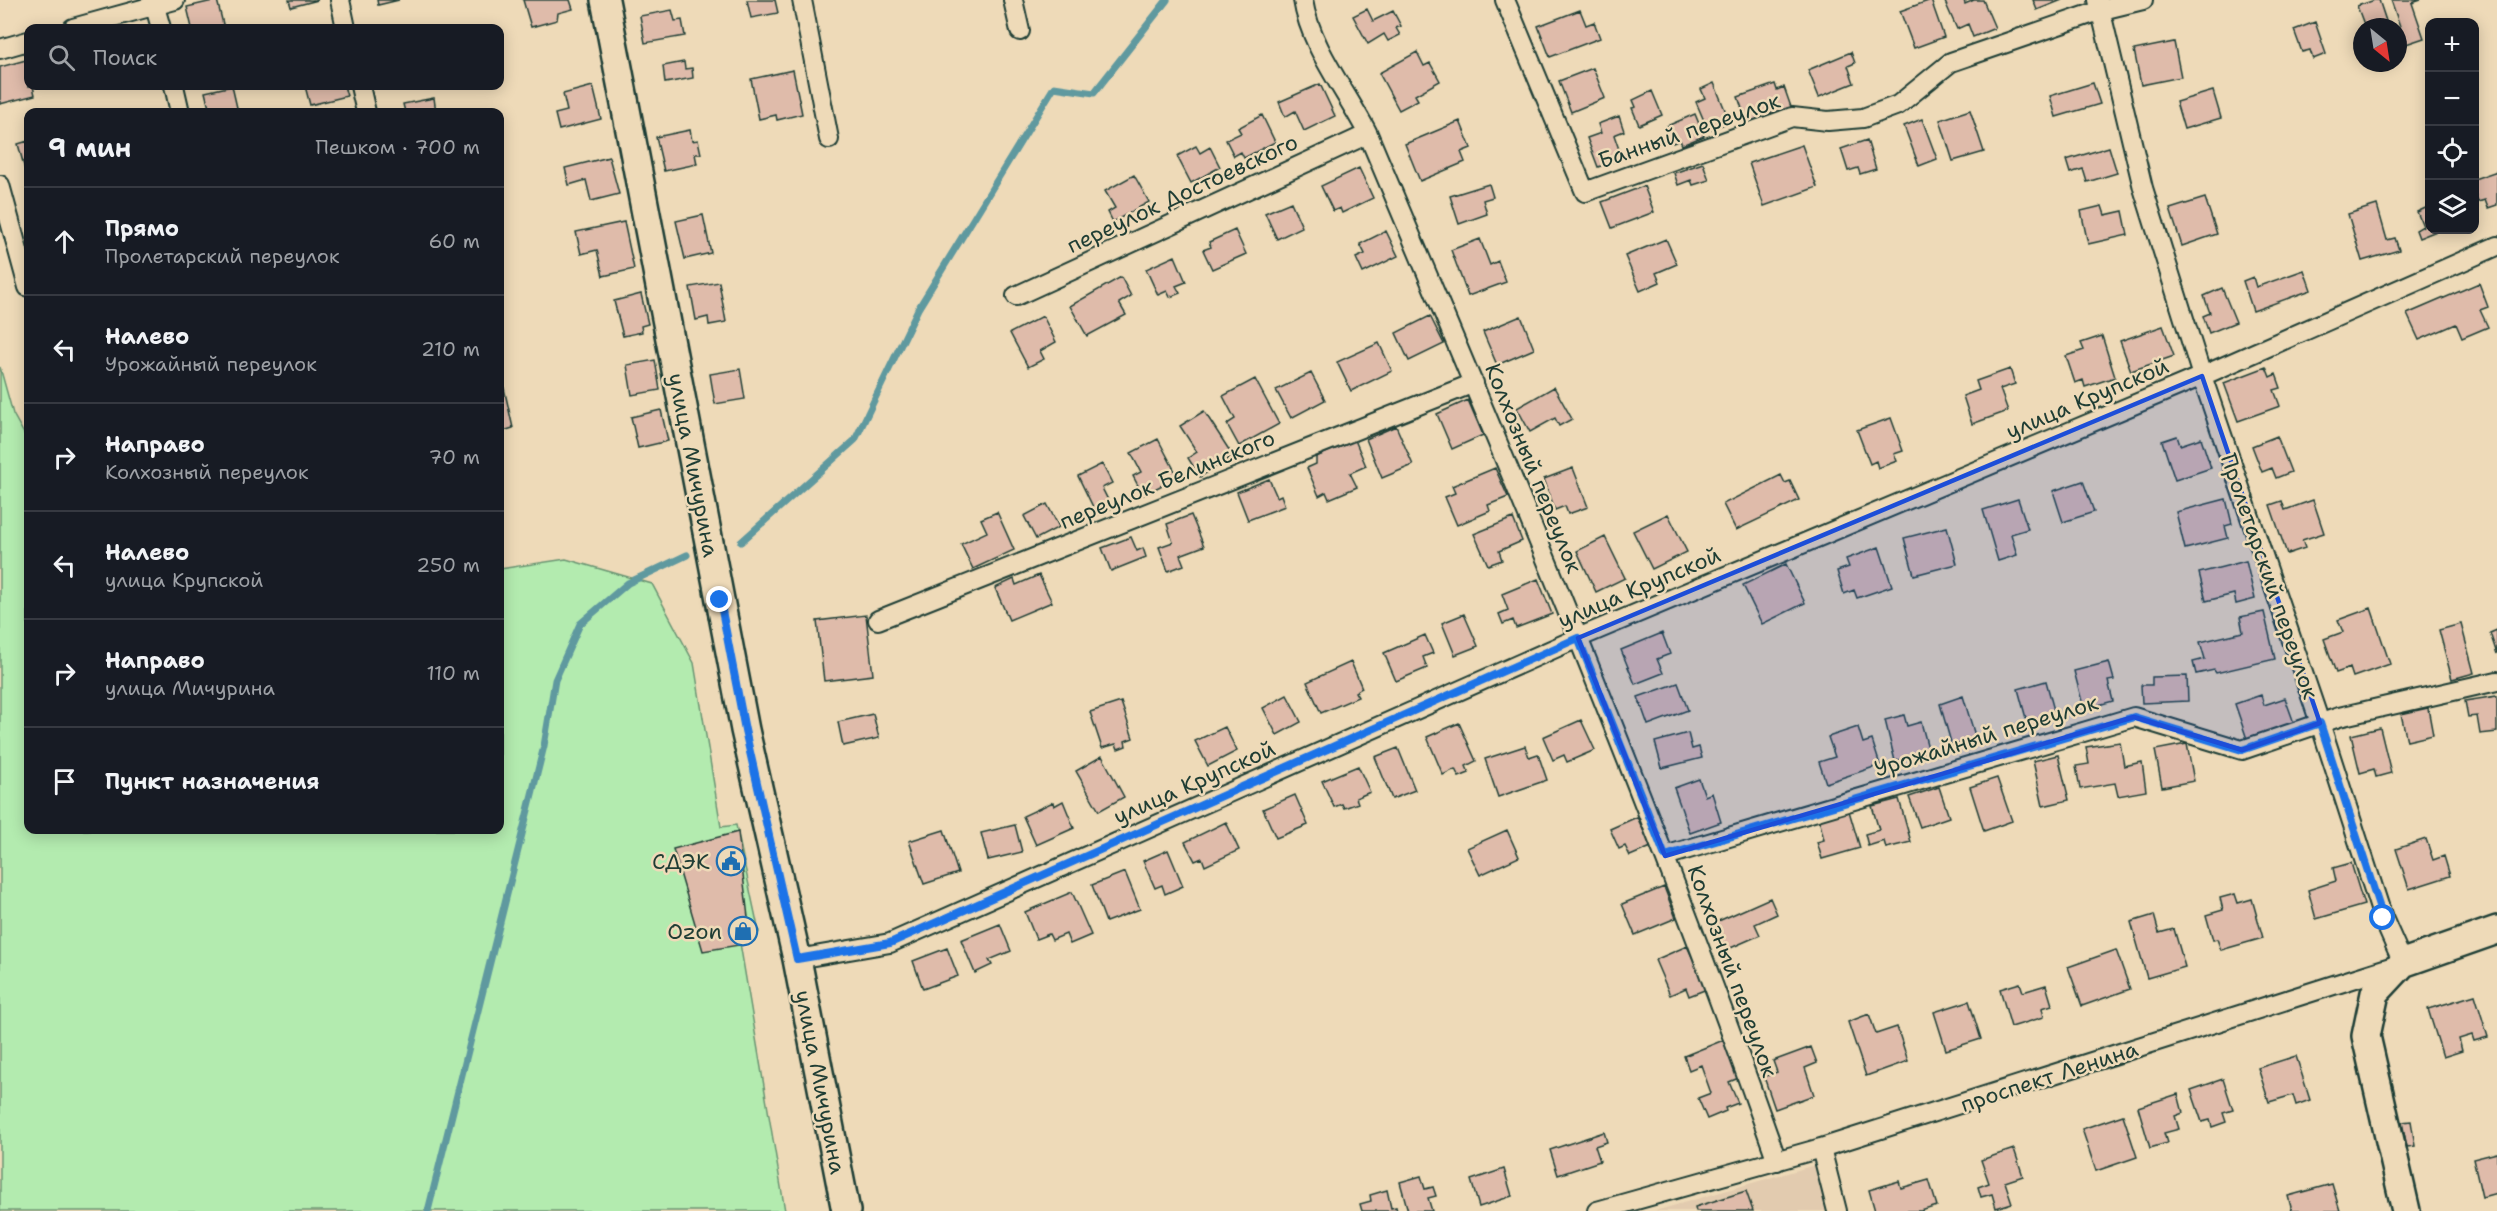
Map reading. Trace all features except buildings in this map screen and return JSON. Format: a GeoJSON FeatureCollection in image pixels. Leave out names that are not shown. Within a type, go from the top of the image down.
{"type":"FeatureCollection","features":[{"type":"Feature","properties":{"kind":"street"},"geometry":{"type":"LineString","coordinates":[[86,24],[154,3],[176,0]]}},
{"type":"Feature","properties":{"kind":"street"},"geometry":{"type":"LineString","coordinates":[[340,0],[345,24]]}},
{"type":"Feature","properties":{"kind":"street","name":"улица Мичурина"},"geometry":{"type":"LineString","coordinates":[[605,0],[745,730],[797,959],[846,1211]]}},
{"type":"Feature","properties":{"kind":"street"},"geometry":{"type":"LineString","coordinates":[[802,0],[829,140]]}},
{"type":"Feature","properties":{"kind":"street"},"geometry":{"type":"LineString","coordinates":[[1013,0],[1020,31]]}},
{"type":"Feature","properties":{"kind":"street","name":"Колхозный переулок"},"geometry":{"type":"LineString","coordinates":[[1303,0],[1319,48],[1352,101],[1368,134],[1578,638],[1721,1002],[1777,1161]]}},
{"type":"Feature","properties":{"kind":"street","name":"Банный переулок"},"geometry":{"type":"LineString","coordinates":[[1505,0],[1585,192],[1792,117],[1828,121],[1863,118],[1898,105],[1951,62],[2100,5],[2143,0]]}},
{"type":"Feature","properties":{"kind":"street"},"geometry":{"type":"LineString","coordinates":[[154,3],[160,24]]}},
{"type":"Feature","properties":{"kind":"street","name":"Пролетарский переулок"},"geometry":{"type":"LineString","coordinates":[[2100,5],[2143,188],[2202,376],[2320,723],[2383,918],[2403,963]]}},
{"type":"Feature","properties":{"kind":"street"},"geometry":{"type":"LineString","coordinates":[[0,49],[24,42]]}},
{"type":"Feature","properties":{"kind":"street"},"geometry":{"type":"LineString","coordinates":[[175,90],[179,108]]}},
{"type":"Feature","properties":{"kind":"street"},"geometry":{"type":"LineString","coordinates":[[361,90],[365,108]]}},
{"type":"Feature","properties":{"kind":"street","name":"переулок Достоевского"},"geometry":{"type":"LineString","coordinates":[[1016,296],[1368,134]]}},
{"type":"Feature","properties":{"kind":"street"},"geometry":{"type":"LineString","coordinates":[[0,185],[24,272]]}},
{"type":"Feature","properties":{"kind":"street","name":"улица Крупской"},"geometry":{"type":"LineString","coordinates":[[797,959],[890,943],[1578,638],[2202,376],[2497,246]]}},
{"type":"Feature","properties":{"kind":"street","name":"переулок Белинского"},"geometry":{"type":"LineString","coordinates":[[878,620],[1473,383]]}},
{"type":"Feature","properties":{"kind":"street","name":"Урожайный переулок"},"geometry":{"type":"LineString","coordinates":[[1665,856],[2134,717],[2242,750],[2339,717],[2497,681]]}},
{"type":"Feature","properties":{"kind":"street","name":"проспект Ленина"},"geometry":{"type":"LineString","coordinates":[[1597,1211],[1821,1148],[2403,963],[2497,930]]}},
{"type":"Feature","properties":{"kind":"street"},"geometry":{"type":"LineString","coordinates":[[2403,963],[2375,993],[2366,1036],[2406,1211]]}},
{"type":"Feature","properties":{"kind":"street"},"geometry":{"type":"LineString","coordinates":[[1821,1148],[1837,1211]]}},
{"type":"Feature","properties":{"kind":"highlighted area"},"geometry":{"type":"Polygon","coordinates":[[[2202,376],[2320,723],[2242,750],[2134,717],[1665,856],[1578,638],[2202,376]]]}},
{"type":"Feature","properties":{"kind":"shaded area"},"geometry":{"type":"Polygon","coordinates":[[[1815,1165],[1827,1211],[1655,1211],[1815,1165]]]}},
{"type":"Feature","properties":{"kind":"green space"},"geometry":{"type":"Polygon","coordinates":[[[0,367],[13,414],[24,434],[24,834],[504,834],[504,568],[566,559],[652,584],[694,663],[721,827],[736,825],[759,932],[739,937],[785,1211],[0,1211],[0,367]]]}},
{"type":"Feature","properties":{"kind":"waterway"},"geometry":{"type":"LineString","coordinates":[[741,542],[855,440],[918,309],[1054,87],[1094,93],[1167,0]]}},
{"type":"Feature","properties":{"kind":"waterway"},"geometry":{"type":"LineString","coordinates":[[428,1211],[544,746],[555,680],[580,624],[628,583],[687,555]]}},
{"type":"Feature","properties":{"kind":"place","name":"СДЭК"},"geometry":{"type":"Point","coordinates":[731,861]}},
{"type":"Feature","properties":{"kind":"place","name":"Ozon"},"geometry":{"type":"Point","coordinates":[743,931]}},
{"type":"Feature","properties":{"kind":"route"},"geometry":{"type":"LineString","coordinates":[[720,600],[745,730],[797,959],[890,943],[1578,638],[1665,856],[2134,717],[2242,750],[2320,723],[2383,918]]}}]}
